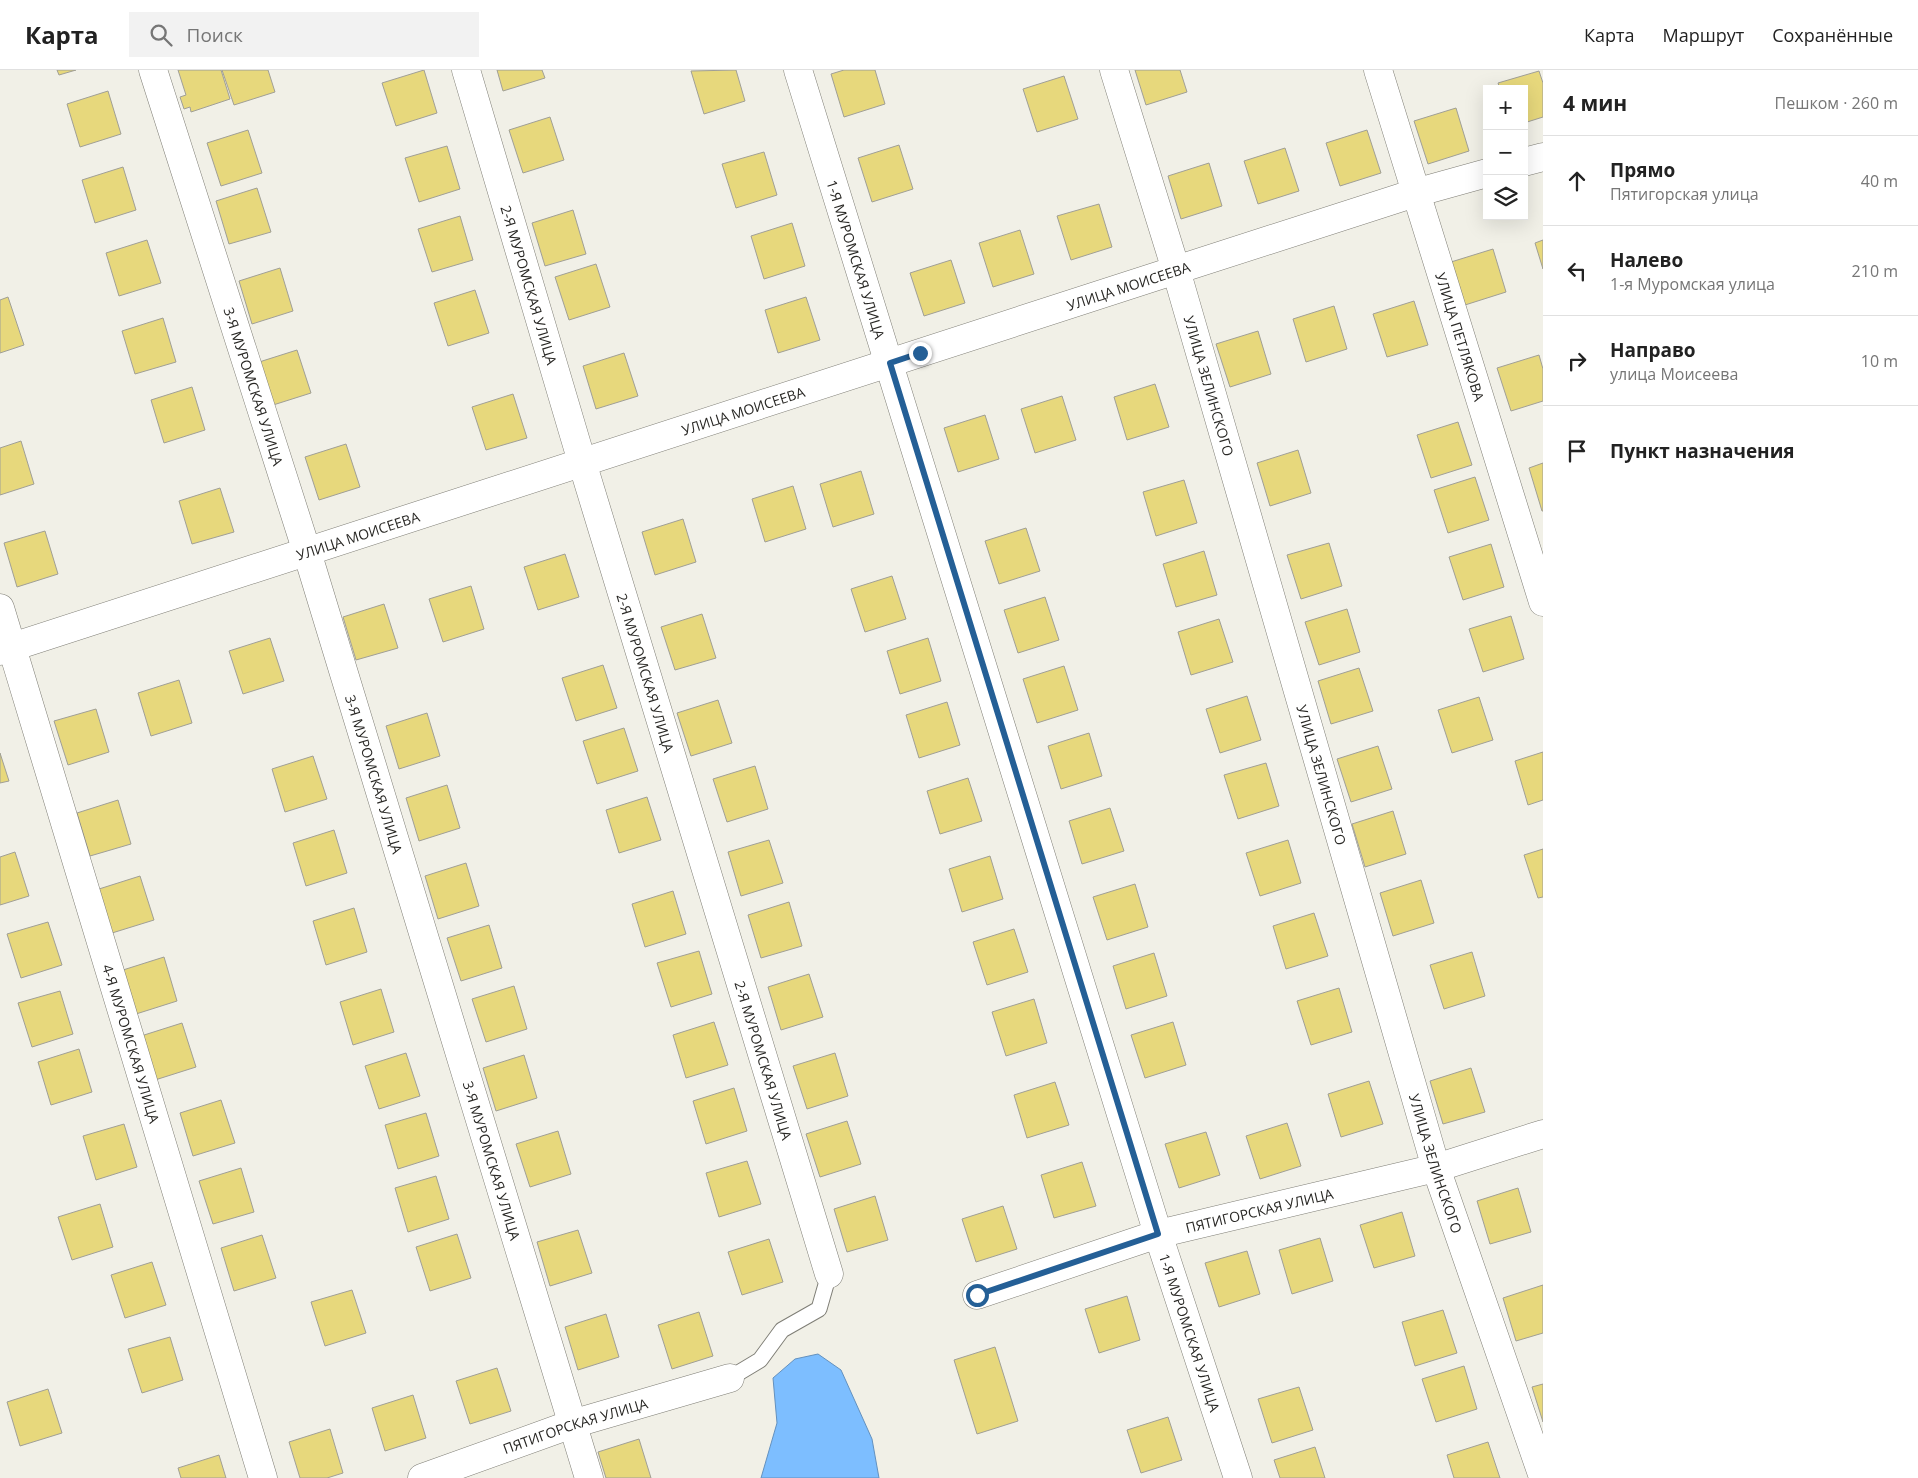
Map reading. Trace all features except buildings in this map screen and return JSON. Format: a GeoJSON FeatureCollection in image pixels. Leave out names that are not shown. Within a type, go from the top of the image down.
{"type":"FeatureCollection","features":[{"type":"Feature","properties":{"kind":"street","name":"3-Я МУРОМСКАЯ УЛИЦА"},"geometry":{"type":"LineString","coordinates":[[153,70],[307,552],[589,1478]]}},
{"type":"Feature","properties":{"kind":"street","name":"2-Я МУРОМСКАЯ УЛИЦА"},"geometry":{"type":"LineString","coordinates":[[466,70],[582,462],[829,1274]]}},
{"type":"Feature","properties":{"kind":"street","name":"1-Я МУРОМСКАЯ УЛИЦА"},"geometry":{"type":"LineString","coordinates":[[798,70],[1158,1234],[1238,1478]]}},
{"type":"Feature","properties":{"kind":"street","name":"УЛИЦА ЗЕЛИНСКОГО"},"geometry":{"type":"LineString","coordinates":[[1114,70],[1176,270],[1436,1168],[1543,1477]]}},
{"type":"Feature","properties":{"kind":"street","name":"УЛИЦА ПЕТЛЯКОВА"},"geometry":{"type":"LineString","coordinates":[[1378,70],[1543,602]]}},
{"type":"Feature","properties":{"kind":"street"},"geometry":{"type":"LineString","coordinates":[[1528,161],[1543,157]]}},
{"type":"Feature","properties":{"kind":"street","name":"УЛИЦА МОИСЕЕВА"},"geometry":{"type":"LineString","coordinates":[[6,649],[1176,270],[1416,193],[1483,174]]}},
{"type":"Feature","properties":{"kind":"street","name":"4-Я МУРОМСКАЯ УЛИЦА"},"geometry":{"type":"LineString","coordinates":[[0,608],[6,649],[263,1478]]}},
{"type":"Feature","properties":{"kind":"street","name":"ПЯТИГОРСКАЯ УЛИЦА"},"geometry":{"type":"LineString","coordinates":[[977,1295],[1158,1234],[1436,1168],[1543,1134]]}},
{"type":"Feature","properties":{"kind":"street","name":"ПЯТИГОРСКАЯ УЛИЦА"},"geometry":{"type":"LineString","coordinates":[[422,1478],[572,1424],[730,1378]]}},
{"type":"Feature","properties":{"kind":"lane"},"geometry":{"type":"LineString","coordinates":[[730,1378],[760,1360],[782,1330],[819,1309],[829,1274]]}},
{"type":"Feature","properties":{"kind":"water"},"geometry":{"type":"Polygon","coordinates":[[[818,1354],[841,1370],[872,1439],[879,1478],[761,1478],[777,1423],[773,1378],[795,1359],[818,1354]]]}},
{"type":"Feature","properties":{"kind":"route"},"geometry":{"type":"LineString","coordinates":[[920,353],[890,363],[1158,1234],[977,1295]]}}]}
